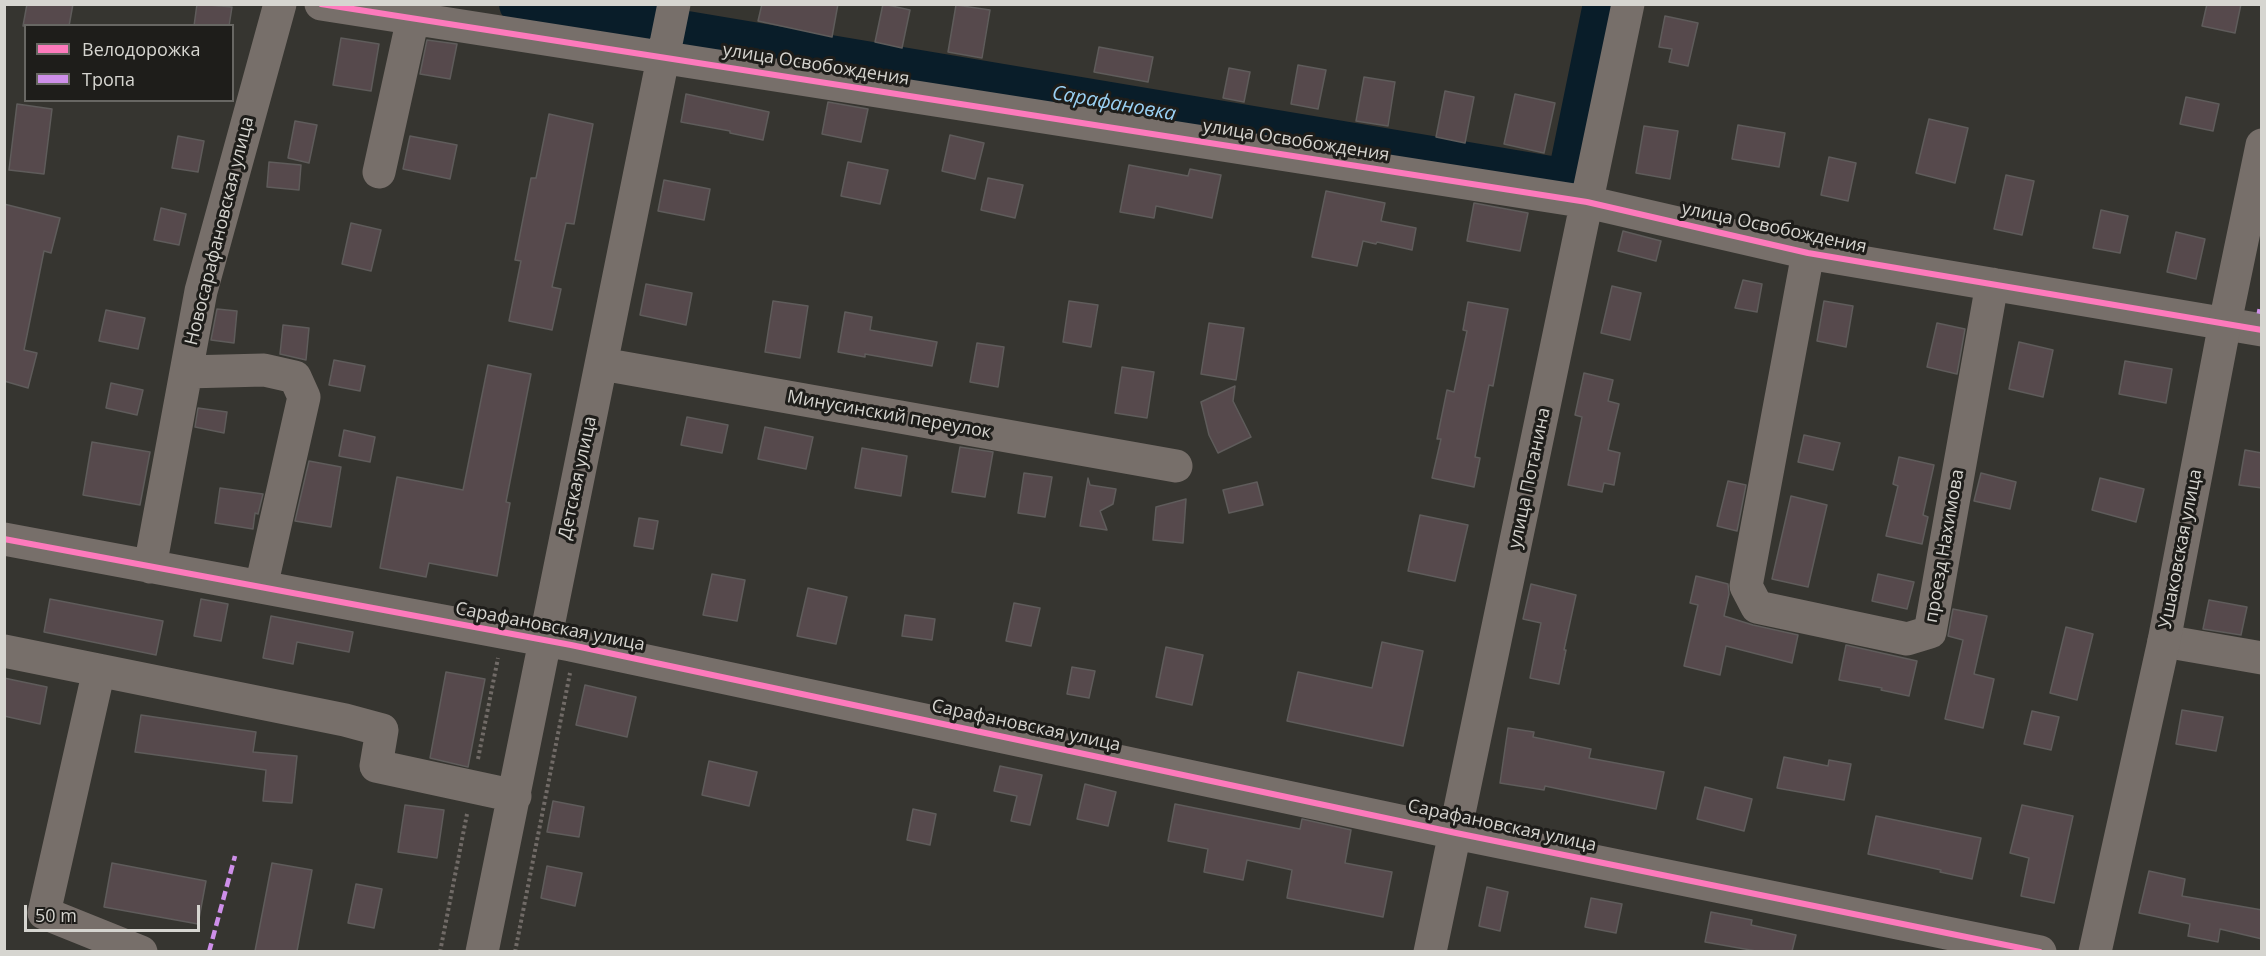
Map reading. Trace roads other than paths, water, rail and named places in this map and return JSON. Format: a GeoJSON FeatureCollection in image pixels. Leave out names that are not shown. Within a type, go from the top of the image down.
{"type":"FeatureCollection","features":[{"type":"Feature","properties":{"kind":"street","name":"Новосарафановская улица"},"geometry":{"type":"LineString","coordinates":[[150,567],[201,291],[280,4]]}},
{"type":"Feature","properties":{"kind":"street","name":"улица Освобождения"},"geometry":{"type":"LineString","coordinates":[[321,4],[1587,202],[1808,253],[2262,330]]}},
{"type":"Feature","properties":{"kind":"street","name":"улица Потанина"},"geometry":{"type":"LineString","coordinates":[[1430,951],[1629,4]]}},
{"type":"Feature","properties":{"kind":"street","name":"Детская улица"},"geometry":{"type":"LineString","coordinates":[[482,951],[672,12]]}},
{"type":"Feature","properties":{"kind":"street"},"geometry":{"type":"LineString","coordinates":[[379,172],[413,18]]}},
{"type":"Feature","properties":{"kind":"street","name":"Ушаковская улица"},"geometry":{"type":"LineString","coordinates":[[2095,951],[2164,641],[2262,145]]}},
{"type":"Feature","properties":{"kind":"street","name":"проезд Нахимова"},"geometry":{"type":"LineString","coordinates":[[1808,253],[1746,586],[1757,607],[1907,639],[1930,632],[1992,284]]}},
{"type":"Feature","properties":{"kind":"street","name":"Минусинский переулок"},"geometry":{"type":"LineString","coordinates":[[602,364],[1176,466]]}},
{"type":"Feature","properties":{"kind":"street"},"geometry":{"type":"LineString","coordinates":[[186,372],[264,370],[295,377],[304,397],[261,587]]}},
{"type":"Feature","properties":{"kind":"street","name":"Сарафановская улица"},"geometry":{"type":"LineString","coordinates":[[4,539],[545,640],[1456,832],[2040,951]]}},
{"type":"Feature","properties":{"kind":"street"},"geometry":{"type":"LineString","coordinates":[[2164,641],[2262,658]]}},
{"type":"Feature","properties":{"kind":"street"},"geometry":{"type":"LineString","coordinates":[[4,651],[345,720],[382,730],[376,766],[515,796]]}},
{"type":"Feature","properties":{"kind":"street"},"geometry":{"type":"LineString","coordinates":[[99,670],[44,913],[141,951]]}},
{"type":"Feature","properties":{"kind":"waterway","name":"Сарафановка"},"geometry":{"type":"LineString","coordinates":[[520,4],[1568,180],[1604,4]]}}]}
